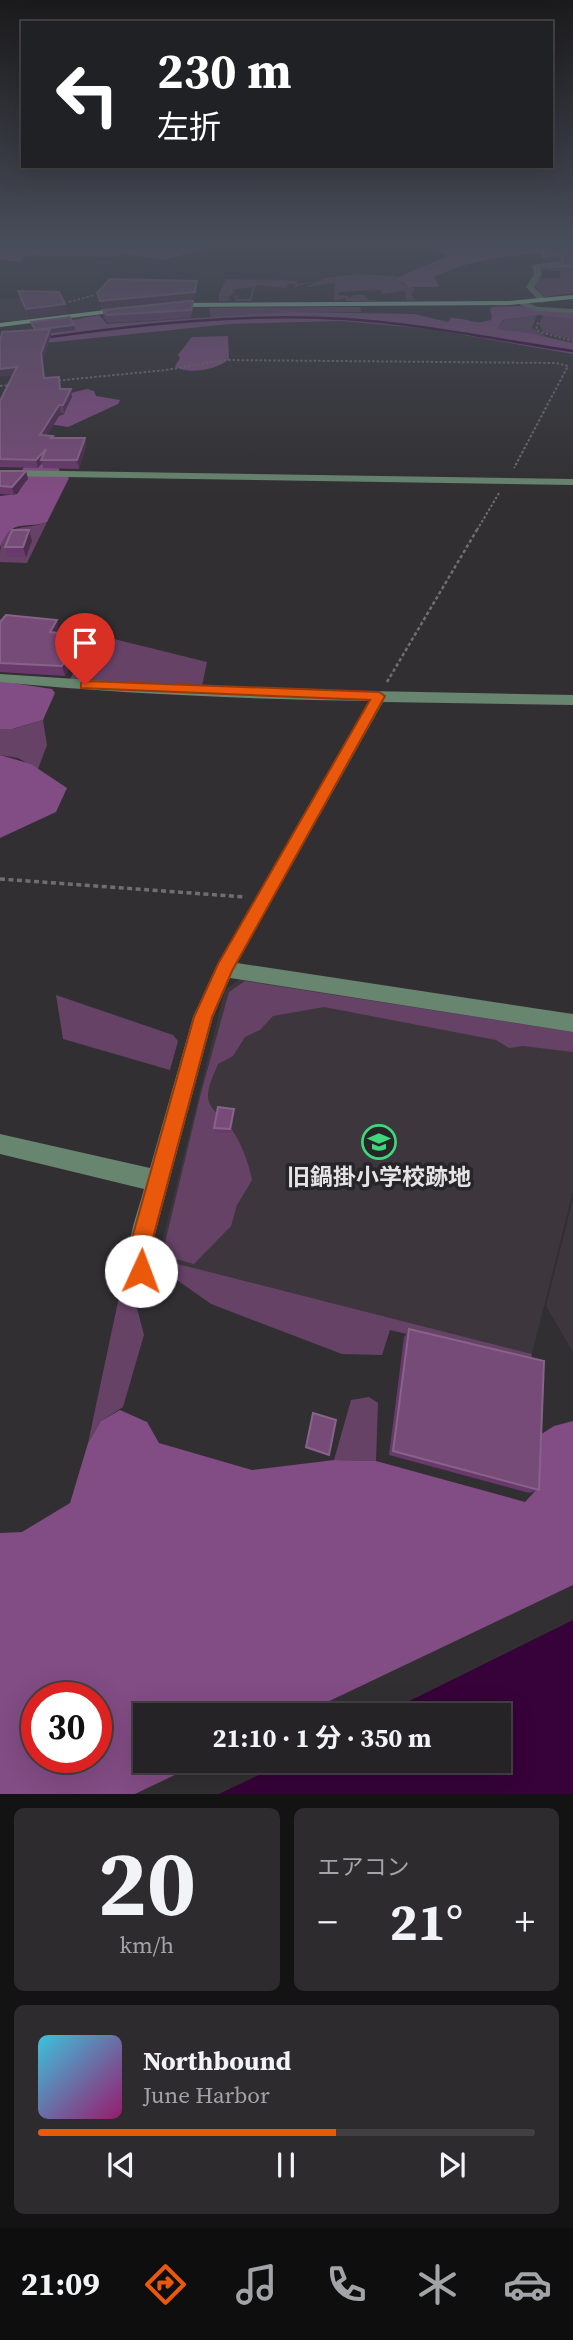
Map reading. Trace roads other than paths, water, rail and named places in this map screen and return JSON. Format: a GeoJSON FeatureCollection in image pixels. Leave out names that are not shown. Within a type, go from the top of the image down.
{"type":"FeatureCollection","features":[{"type":"Feature","properties":{"kind":"street"},"geometry":{"type":"LineString","coordinates":[[0,472],[573,482]]}},
{"type":"Feature","properties":{"kind":"street"},"geometry":{"type":"LineString","coordinates":[[0,678],[211,692],[573,700]]}},
{"type":"Feature","properties":{"kind":"street"},"geometry":{"type":"LineString","coordinates":[[147,1282],[141,1271],[139,1249],[203,1017],[224,969],[379,696]]}},
{"type":"Feature","properties":{"kind":"street"},"geometry":{"type":"LineString","coordinates":[[224,969],[573,1023]]}},
{"type":"Feature","properties":{"kind":"street"},"geometry":{"type":"LineString","coordinates":[[0,1144],[157,1181]]}},
{"type":"Feature","properties":{"kind":"waterway"},"geometry":{"type":"LineString","coordinates":[[43,338],[121,328]]}},
{"type":"Feature","properties":{"kind":"waterway"},"geometry":{"type":"LineString","coordinates":[[422,328],[573,351]]}},
{"type":"Feature","properties":{"kind":"place","name":"旧鍋掛小学校跡地"},"geometry":{"type":"Point","coordinates":[379,1142]}}]}
